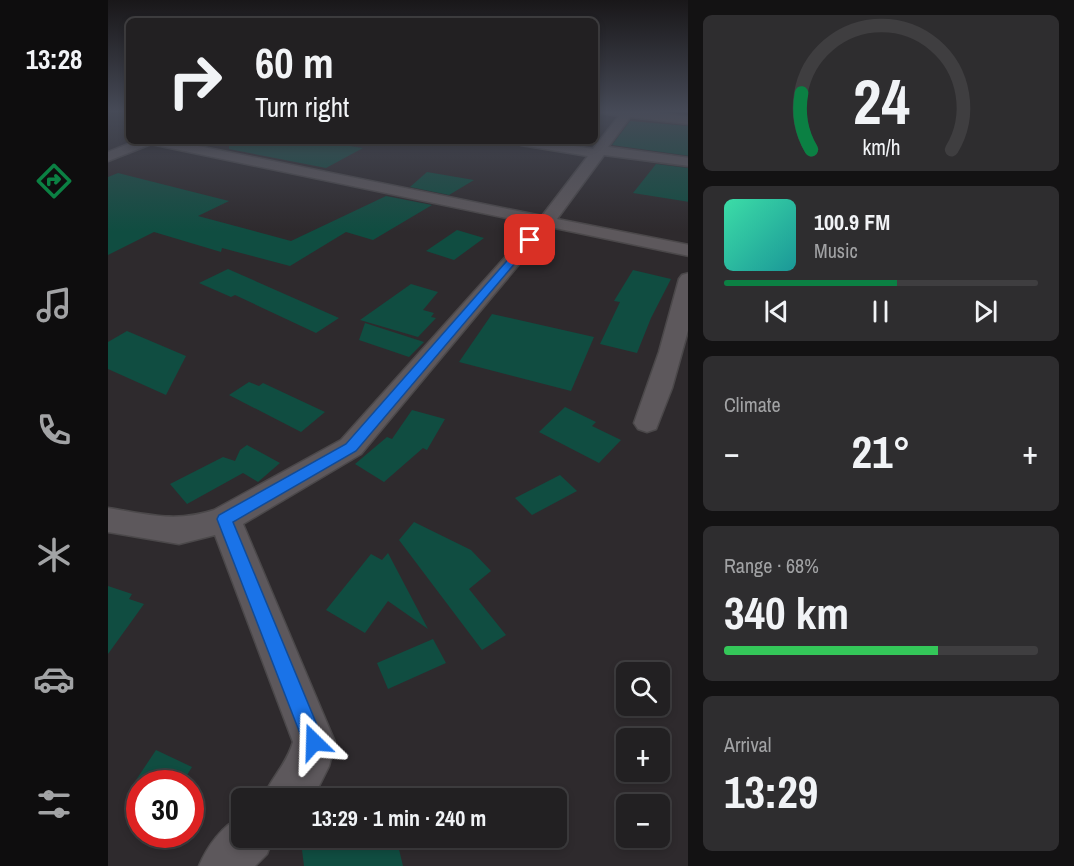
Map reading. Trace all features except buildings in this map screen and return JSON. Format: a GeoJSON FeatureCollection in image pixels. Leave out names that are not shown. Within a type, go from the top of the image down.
{"type":"FeatureCollection","features":[{"type":"Feature","properties":{"kind":"street"},"geometry":{"type":"LineString","coordinates":[[108,157],[124,150]]}},
{"type":"Feature","properties":{"kind":"street"},"geometry":{"type":"LineString","coordinates":[[200,150],[545,223],[688,250]]}},
{"type":"Feature","properties":{"kind":"street"},"geometry":{"type":"LineString","coordinates":[[588,150],[688,162]]}},
{"type":"Feature","properties":{"kind":"street"},"geometry":{"type":"LineString","coordinates":[[108,520],[179,531],[225,519],[351,447],[545,223],[599,152]]}},
{"type":"Feature","properties":{"kind":"street"},"geometry":{"type":"LineString","coordinates":[[647,423],[676,335],[688,279]]}},
{"type":"Feature","properties":{"kind":"street"},"geometry":{"type":"LineString","coordinates":[[225,519],[314,742],[303,778],[294,788]]}},
{"type":"Feature","properties":{"kind":"street"},"geometry":{"type":"LineString","coordinates":[[224,866],[240,848]]}},
{"type":"Feature","properties":{"kind":"route"},"geometry":{"type":"LineString","coordinates":[[314,742],[225,519],[315,470],[351,447],[530,240]]}}]}
